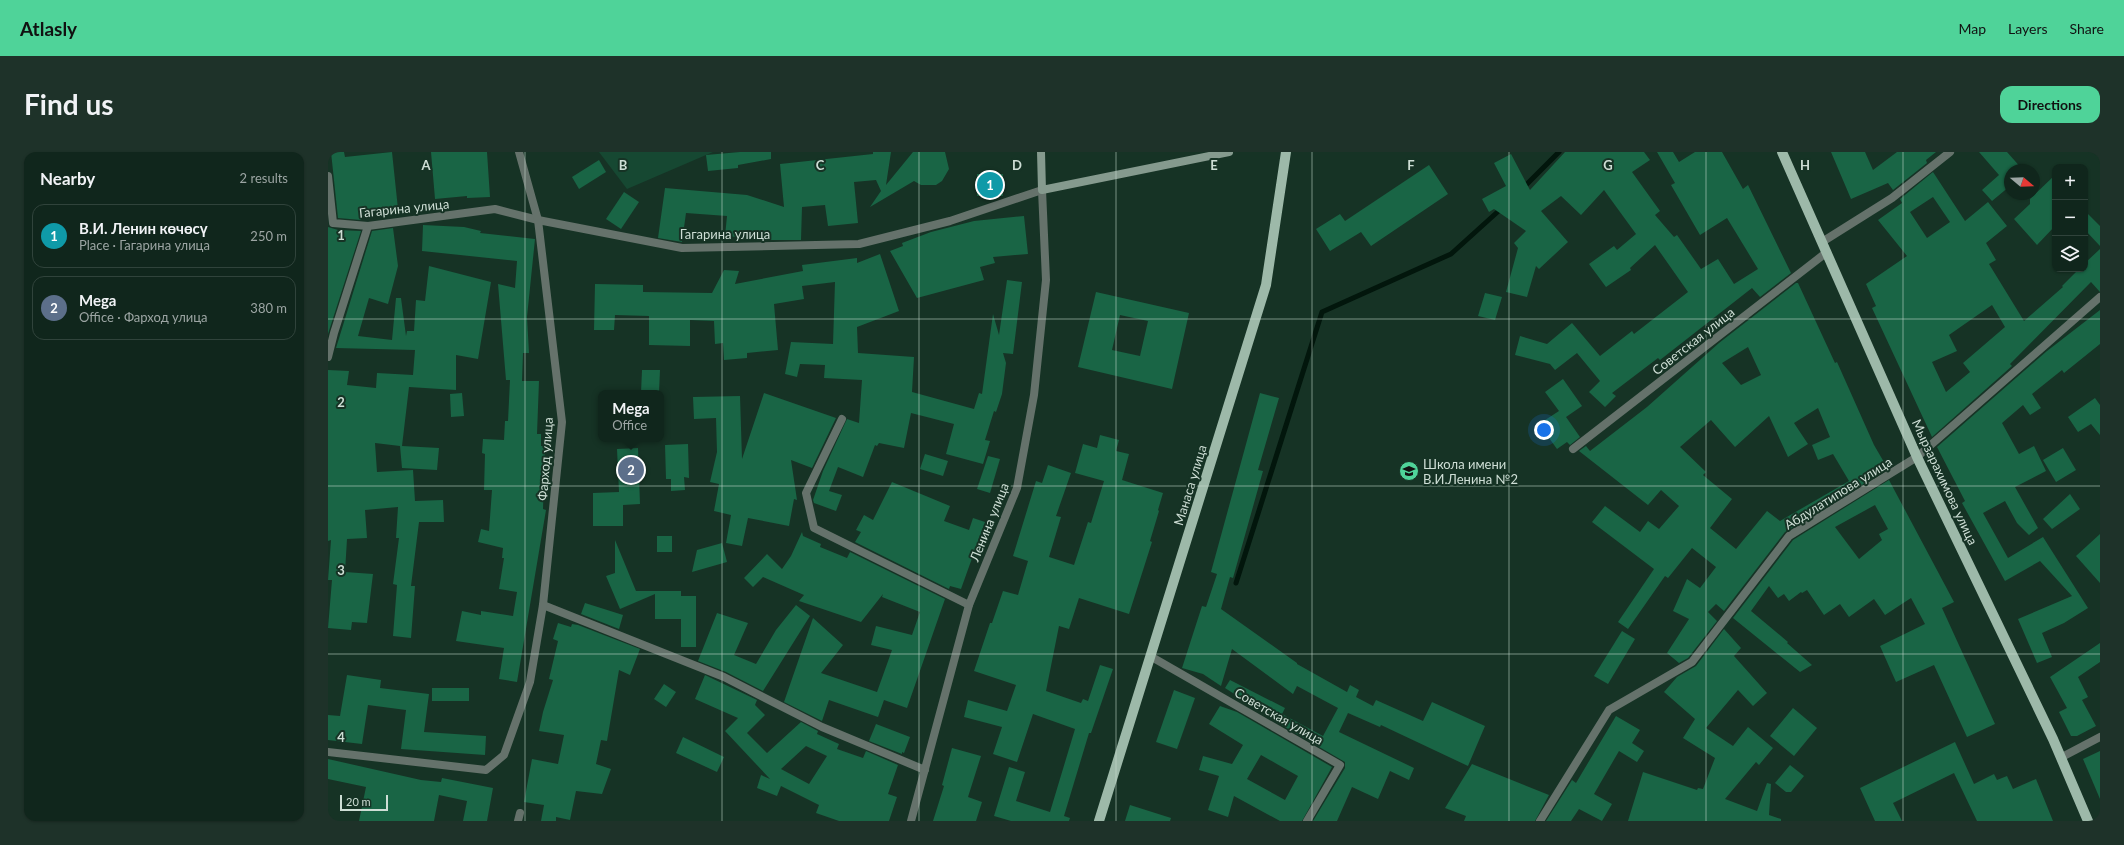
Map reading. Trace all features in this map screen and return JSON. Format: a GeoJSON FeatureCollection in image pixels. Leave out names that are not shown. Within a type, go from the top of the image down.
{"type":"FeatureCollection","features":[{"type":"Feature","properties":{"kind":"main road","name":"Ленина улица"},"geometry":{"type":"LineString","coordinates":[[1041,152],[1042,190]]}},
{"type":"Feature","properties":{"kind":"main road"},"geometry":{"type":"LineString","coordinates":[[1042,190],[1229,152]]}},
{"type":"Feature","properties":{"kind":"main road","name":"Манаса улица"},"geometry":{"type":"LineString","coordinates":[[1099,821],[1266,285],[1286,152]]}},
{"type":"Feature","properties":{"kind":"main road","name":"Мырзарахимова улица"},"geometry":{"type":"LineString","coordinates":[[1782,152],[1917,457],[2062,757],[2088,821]]}},
{"type":"Feature","properties":{"kind":"street","name":"Фарход улица"},"geometry":{"type":"LineString","coordinates":[[328,752],[486,770],[498,762],[504,755],[530,682],[543,605],[562,422],[538,220],[519,152]]}},
{"type":"Feature","properties":{"kind":"street"},"geometry":{"type":"LineString","coordinates":[[1822,242],[1892,198],[1950,152]]}},
{"type":"Feature","properties":{"kind":"street","name":"Гагарина улица"},"geometry":{"type":"LineString","coordinates":[[328,176],[333,223],[368,226],[495,209],[538,220],[682,248],[859,244],[950,221],[1042,190]]}},
{"type":"Feature","properties":{"kind":"street","name":"Ленина улица"},"geometry":{"type":"LineString","coordinates":[[911,821],[969,605],[1017,488],[1034,395],[1046,280],[1042,190]]}},
{"type":"Feature","properties":{"kind":"street"},"geometry":{"type":"LineString","coordinates":[[328,357],[334,333],[368,226]]}},
{"type":"Feature","properties":{"kind":"street","name":"Советская улица"},"geometry":{"type":"LineString","coordinates":[[1574,449],[1827,252]]}},
{"type":"Feature","properties":{"kind":"street","name":"Абдулатипова улица"},"geometry":{"type":"LineString","coordinates":[[1540,821],[1609,710],[1692,662],[1789,536],[1917,457],[2100,297]]}},
{"type":"Feature","properties":{"kind":"street"},"geometry":{"type":"LineString","coordinates":[[842,419],[806,493],[814,528],[969,605]]}},
{"type":"Feature","properties":{"kind":"street"},"geometry":{"type":"LineString","coordinates":[[543,605],[724,677],[772,704],[822,727],[925,770]]}},
{"type":"Feature","properties":{"kind":"street","name":"Советская улица"},"geometry":{"type":"LineString","coordinates":[[1150,656],[1340,765],[1307,821]]}},
{"type":"Feature","properties":{"kind":"street"},"geometry":{"type":"LineString","coordinates":[[2062,757],[2100,737]]}},
{"type":"Feature","properties":{"kind":"green space"},"geometry":{"type":"Polygon","coordinates":[[[599,152],[713,152],[627,189],[599,152]]]}},
{"type":"Feature","properties":{"kind":"building"},"geometry":{"type":"Polygon","coordinates":[[[331,152],[344,152],[345,157],[392,152],[398,209],[361,214],[361,220],[338,218],[331,152]]]}},
{"type":"Feature","properties":{"kind":"building"},"geometry":{"type":"Polygon","coordinates":[[[431,152],[487,152],[490,197],[467,198],[467,196],[435,199],[431,152]]]}},
{"type":"Feature","properties":{"kind":"building"},"geometry":{"type":"Polygon","coordinates":[[[740,152],[771,152],[771,159],[738,165],[738,168],[708,171],[706,155],[740,152]]]}},
{"type":"Feature","properties":{"kind":"building"},"geometry":{"type":"Polygon","coordinates":[[[873,152],[891,152],[886,185],[913,152],[945,152],[949,169],[942,181],[936,185],[921,185],[914,181],[870,207],[881,191],[876,180],[854,182],[858,223],[828,226],[825,205],[802,207],[801,240],[772,240],[725,236],[727,216],[686,213],[682,242],[658,238],[665,188],[747,195],[784,207],[780,164],[873,154],[873,152]]]}},
{"type":"Feature","properties":{"kind":"building"},"geometry":{"type":"Polygon","coordinates":[[[1565,152],[1644,152],[1650,160],[1632,172],[1660,211],[1655,215],[1674,237],[1677,235],[1701,269],[1718,259],[1734,284],[1758,269],[1727,218],[1700,235],[1671,185],[1675,183],[1657,152],[1673,152],[1679,162],[1695,152],[1722,152],[1743,189],[1748,185],[1791,273],[1760,297],[1752,288],[1660,360],[1658,358],[1612,393],[1616,396],[1605,407],[1589,392],[1600,381],[1577,353],[1555,370],[1550,364],[1515,355],[1520,336],[1547,344],[1572,323],[1600,356],[1632,331],[1634,334],[1688,292],[1655,245],[1630,268],[1631,270],[1606,287],[1589,264],[1614,246],[1617,250],[1636,234],[1604,190],[1581,215],[1561,196],[1541,211],[1568,242],[1539,269],[1536,266],[1527,297],[1506,292],[1518,248],[1514,243],[1526,231],[1494,209],[1489,212],[1482,199],[1506,186],[1494,163],[1511,154],[1530,190],[1565,152]]]}},
{"type":"Feature","properties":{"kind":"building"},"geometry":{"type":"Polygon","coordinates":[[[1831,152],[1865,152],[1873,170],[1897,152],[1936,152],[1926,160],[1927,163],[1893,190],[1888,183],[1851,199],[1831,152]]]}},
{"type":"Feature","properties":{"kind":"building"},"geometry":{"type":"Polygon","coordinates":[[[1979,152],[2007,152],[2018,164],[2004,164],[2004,191],[1992,201],[1982,190],[1999,175],[1979,152]]]}},
{"type":"Feature","properties":{"kind":"building"},"geometry":{"type":"Polygon","coordinates":[[[599,160],[606,172],[579,189],[572,177],[599,160]]]}},
{"type":"Feature","properties":{"kind":"building"},"geometry":{"type":"Polygon","coordinates":[[[1429,165],[1448,194],[1371,246],[1361,232],[1330,251],[1316,229],[1340,214],[1345,221],[1429,165]]]}},
{"type":"Feature","properties":{"kind":"building"},"geometry":{"type":"Polygon","coordinates":[[[1933,172],[1965,221],[1988,202],[2007,226],[1986,243],[1996,260],[1989,264],[2024,321],[2063,287],[2062,286],[2076,272],[2088,272],[2088,260],[2100,249],[2100,292],[2091,282],[2010,364],[2012,366],[1932,437],[1872,308],[1876,306],[1866,284],[1907,256],[1878,220],[1902,203],[1900,199],[1933,172]],[[1933,197],[1910,212],[1927,238],[1950,222],[1933,197]],[[1992,305],[1949,335],[1957,351],[1932,362],[1946,392],[1970,372],[1963,363],[2005,327],[1992,305]]]}},
{"type":"Feature","properties":{"kind":"building"},"geometry":{"type":"Polygon","coordinates":[[[977,174],[1003,174],[1003,196],[977,196],[977,174]]]}},
{"type":"Feature","properties":{"kind":"building"},"geometry":{"type":"Polygon","coordinates":[[[2052,178],[2052,229],[2037,245],[2014,219],[2030,204],[2030,200],[2040,200],[2040,189],[2052,178]]]}},
{"type":"Feature","properties":{"kind":"building"},"geometry":{"type":"Polygon","coordinates":[[[624,192],[639,202],[621,229],[606,219],[624,192]]]}},
{"type":"Feature","properties":{"kind":"building"},"geometry":{"type":"Polygon","coordinates":[[[2088,214],[2100,226],[2100,246],[2088,233],[2088,214]]]}},
{"type":"Feature","properties":{"kind":"building"},"geometry":{"type":"Polygon","coordinates":[[[1024,216],[1028,254],[993,257],[995,263],[980,267],[984,280],[917,298],[890,251],[903,246],[902,243],[931,232],[974,221],[1024,216]]]}},
{"type":"Feature","properties":{"kind":"building"},"geometry":{"type":"Polygon","coordinates":[[[423,225],[464,227],[481,231],[480,233],[535,239],[527,317],[529,353],[523,353],[522,381],[539,381],[537,434],[541,434],[541,446],[545,446],[543,509],[546,510],[517,682],[499,679],[504,648],[456,641],[462,611],[481,615],[481,611],[513,616],[517,592],[499,589],[504,558],[502,558],[503,548],[478,542],[481,529],[489,531],[492,490],[484,490],[485,454],[482,453],[483,439],[504,440],[505,421],[508,421],[510,380],[506,380],[498,284],[515,288],[517,261],[422,251],[423,225]]]}},
{"type":"Feature","properties":{"kind":"building"},"geometry":{"type":"Polygon","coordinates":[[[328,227],[338,230],[361,231],[328,334],[328,227]]]}},
{"type":"Feature","properties":{"kind":"building"},"geometry":{"type":"Polygon","coordinates":[[[393,228],[398,266],[388,304],[369,298],[358,336],[392,340],[396,298],[401,298],[406,336],[407,331],[414,331],[416,300],[425,301],[429,266],[491,282],[478,359],[456,355],[456,390],[409,387],[402,446],[439,448],[437,470],[402,468],[400,446],[375,443],[377,472],[413,470],[415,501],[443,500],[444,522],[419,522],[411,586],[415,586],[411,638],[393,636],[397,585],[393,584],[399,538],[396,538],[398,507],[365,510],[367,538],[347,539],[345,572],[373,574],[367,623],[352,622],[351,630],[328,628],[332,580],[328,580],[331,540],[328,541],[328,370],[349,371],[347,385],[376,388],[377,373],[413,375],[415,350],[336,348],[372,231],[393,228]]]}},
{"type":"Feature","properties":{"kind":"building"},"geometry":{"type":"Polygon","coordinates":[[[880,254],[899,311],[857,327],[858,353],[914,357],[912,392],[974,409],[979,393],[982,394],[993,314],[999,335],[1007,280],[1022,282],[1013,354],[1003,353],[1006,363],[1002,394],[996,412],[994,411],[985,440],[990,441],[983,464],[946,454],[954,424],[911,413],[904,448],[879,443],[877,446],[875,445],[863,477],[838,467],[829,491],[842,495],[836,511],[814,503],[813,500],[823,471],[847,419],[859,423],[862,380],[824,378],[825,365],[800,364],[797,377],[785,374],[791,342],[833,344],[835,282],[802,286],[804,299],[774,304],[778,350],[747,353],[747,358],[724,360],[723,343],[715,344],[714,321],[690,320],[690,346],[649,345],[649,316],[615,315],[614,330],[594,330],[595,284],[643,285],[643,292],[712,293],[724,270],[739,271],[735,284],[803,271],[802,265],[857,258],[857,263],[880,254]]]}},
{"type":"Feature","properties":{"kind":"building"},"geometry":{"type":"Polygon","coordinates":[[[1796,283],[1798,283],[1835,363],[1837,362],[1874,445],[1888,469],[1785,532],[1724,611],[1716,604],[1708,612],[1717,621],[1688,658],[1679,663],[1667,653],[1689,619],[1673,611],[1687,579],[1700,588],[1716,567],[1692,548],[1668,578],[1665,576],[1628,629],[1618,622],[1654,569],[1592,522],[1605,506],[1640,532],[1648,521],[1659,529],[1679,506],[1661,490],[1648,505],[1579,451],[1586,446],[1590,451],[1647,407],[1719,343],[1796,283]],[[1748,347],[1722,363],[1741,385],[1761,375],[1748,347]],[[1818,408],[1794,423],[1808,444],[1788,457],[1769,416],[1735,447],[1711,420],[1680,447],[1706,472],[1703,475],[1732,499],[1710,528],[1736,549],[1767,511],[1780,521],[1849,481],[1833,454],[1818,460],[1812,445],[1830,437],[1818,408]]]}},
{"type":"Feature","properties":{"kind":"building"},"geometry":{"type":"Polygon","coordinates":[[[1096,292],[1189,313],[1172,389],[1078,367],[1096,292]],[[1120,315],[1112,350],[1140,356],[1148,321],[1120,315]]]}},
{"type":"Feature","properties":{"kind":"building"},"geometry":{"type":"Polygon","coordinates":[[[1485,293],[1502,297],[1495,320],[1478,316],[1485,293]]]}},
{"type":"Feature","properties":{"kind":"building"},"geometry":{"type":"Polygon","coordinates":[[[2100,310],[2100,344],[2064,373],[2062,370],[2032,394],[2041,408],[2030,415],[2023,405],[2002,423],[2019,454],[2034,446],[2046,471],[2015,487],[2038,528],[2029,535],[2017,523],[2005,501],[1983,513],[2008,558],[2043,537],[2088,608],[2064,623],[2042,633],[2052,657],[2037,663],[2018,619],[2072,596],[2040,561],[2005,581],[1962,503],[1965,501],[1937,447],[2047,351],[2100,310]]]}},
{"type":"Feature","properties":{"kind":"building"},"geometry":{"type":"Polygon","coordinates":[[[642,370],[660,370],[659,390],[641,390],[642,370]]]}},
{"type":"Feature","properties":{"kind":"building"},"geometry":{"type":"Polygon","coordinates":[[[1563,379],[1582,406],[1566,417],[1580,437],[1570,445],[1567,442],[1557,449],[1539,424],[1559,411],[1545,392],[1563,379]]]}},
{"type":"Feature","properties":{"kind":"building"},"geometry":{"type":"Polygon","coordinates":[[[462,393],[464,416],[451,417],[450,394],[462,393]]]}},
{"type":"Feature","properties":{"kind":"building"},"geometry":{"type":"Polygon","coordinates":[[[764,393],[836,418],[812,468],[791,460],[797,500],[794,499],[789,526],[748,518],[742,546],[726,543],[731,515],[714,511],[719,484],[710,482],[717,452],[716,418],[694,419],[693,397],[740,396],[742,459],[764,393]]]}},
{"type":"Feature","properties":{"kind":"building"},"geometry":{"type":"Polygon","coordinates":[[[1260,393],[1279,398],[1258,470],[1263,471],[1233,578],[1230,577],[1221,609],[1297,664],[1347,692],[1350,685],[1359,690],[1356,697],[1373,706],[1376,700],[1423,721],[1432,702],[1485,726],[1468,766],[1381,725],[1380,727],[1348,713],[1339,732],[1414,768],[1409,780],[1390,771],[1378,799],[1352,787],[1337,821],[1313,821],[1345,768],[1345,762],[1278,723],[1282,714],[1323,736],[1338,708],[1297,686],[1293,694],[1232,649],[1221,686],[1203,674],[1182,668],[1202,606],[1206,607],[1217,574],[1211,572],[1260,393]]]}},
{"type":"Feature","properties":{"kind":"building"},"geometry":{"type":"Polygon","coordinates":[[[2095,398],[2100,405],[2100,435],[2091,424],[2078,432],[2068,417],[2095,398]]]}},
{"type":"Feature","properties":{"kind":"building"},"geometry":{"type":"Polygon","coordinates":[[[1100,435],[1119,440],[1116,451],[1129,454],[1122,480],[1163,493],[1150,541],[1152,542],[1129,614],[1079,598],[1069,629],[1059,626],[1046,691],[1081,703],[1083,699],[1088,701],[1100,665],[1113,669],[1091,733],[1089,733],[1064,816],[1070,818],[1069,821],[1011,821],[994,816],[1009,767],[1025,772],[1016,801],[1050,812],[1075,729],[1033,714],[1017,762],[993,754],[1002,727],[964,717],[968,700],[1007,711],[1016,685],[974,671],[990,623],[992,623],[1003,591],[1018,595],[1028,561],[1013,556],[1036,481],[1042,483],[1048,465],[1071,473],[1056,516],[1061,517],[1049,557],[1074,565],[1088,522],[1091,523],[1104,481],[1075,473],[1083,444],[1097,448],[1100,435]]]}},
{"type":"Feature","properties":{"kind":"building"},"geometry":{"type":"Polygon","coordinates":[[[688,444],[689,478],[684,477],[685,490],[671,491],[671,479],[666,479],[665,445],[688,444]]]}},
{"type":"Feature","properties":{"kind":"building"},"geometry":{"type":"Polygon","coordinates":[[[638,448],[640,504],[623,505],[623,526],[593,526],[593,493],[619,492],[617,449],[638,448]]]}},
{"type":"Feature","properties":{"kind":"building"},"geometry":{"type":"Polygon","coordinates":[[[2063,448],[2076,470],[2056,482],[2043,460],[2063,448]]]}},
{"type":"Feature","properties":{"kind":"building"},"geometry":{"type":"Polygon","coordinates":[[[925,454],[948,461],[943,476],[920,469],[925,454]]]}},
{"type":"Feature","properties":{"kind":"building"},"geometry":{"type":"Polygon","coordinates":[[[988,456],[1000,459],[990,493],[977,489],[988,456]]]}},
{"type":"Feature","properties":{"kind":"building"},"geometry":{"type":"Polygon","coordinates":[[[1889,480],[1954,602],[1942,608],[1995,724],[1967,737],[1934,665],[1896,682],[1880,646],[1925,624],[1911,598],[1885,615],[1874,599],[1849,617],[1840,604],[1824,615],[1807,590],[1802,593],[1801,592],[1789,601],[1784,594],[1778,598],[1769,586],[1751,611],[1788,642],[1787,643],[1812,665],[1800,672],[1733,618],[1793,540],[1889,480]],[[1875,505],[1835,527],[1859,559],[1882,540],[1879,534],[1888,529],[1875,505]]]}},
{"type":"Feature","properties":{"kind":"building"},"geometry":{"type":"Polygon","coordinates":[[[892,482],[950,506],[944,521],[969,530],[973,518],[985,522],[961,589],[950,586],[949,589],[855,542],[861,532],[856,530],[864,515],[873,520],[892,482]]]}},
{"type":"Feature","properties":{"kind":"building"},"geometry":{"type":"Polygon","coordinates":[[[2070,494],[2080,509],[2052,529],[2043,519],[2070,494]]]}},
{"type":"Feature","properties":{"kind":"building"},"geometry":{"type":"Polygon","coordinates":[[[802,532],[803,536],[821,544],[820,547],[847,558],[850,552],[945,599],[907,708],[884,700],[878,717],[829,700],[822,721],[784,702],[813,618],[843,645],[821,673],[877,692],[892,650],[871,645],[876,626],[912,635],[920,612],[882,597],[883,594],[861,622],[799,601],[804,595],[763,577],[753,587],[744,578],[767,554],[782,569],[791,556],[802,532]]]}},
{"type":"Feature","properties":{"kind":"building"},"geometry":{"type":"Polygon","coordinates":[[[2100,534],[2100,583],[2076,556],[2100,534]]]}},
{"type":"Feature","properties":{"kind":"building"},"geometry":{"type":"Polygon","coordinates":[[[657,536],[672,536],[672,552],[657,552],[657,536]]]}},
{"type":"Feature","properties":{"kind":"building"},"geometry":{"type":"Polygon","coordinates":[[[615,540],[636,591],[681,591],[681,596],[696,596],[696,647],[681,647],[681,619],[655,619],[655,594],[620,609],[606,576],[615,573],[615,540]]]}},
{"type":"Feature","properties":{"kind":"building"},"geometry":{"type":"Polygon","coordinates":[[[722,543],[727,562],[692,572],[697,550],[722,543]]]}},
{"type":"Feature","properties":{"kind":"building"},"geometry":{"type":"Polygon","coordinates":[[[585,603],[623,615],[619,629],[581,614],[585,603]]]}},
{"type":"Feature","properties":{"kind":"building"},"geometry":{"type":"Polygon","coordinates":[[[796,605],[810,616],[763,691],[726,672],[698,661],[717,613],[748,623],[734,655],[756,664],[776,630],[796,605]]]}},
{"type":"Feature","properties":{"kind":"building"},"geometry":{"type":"Polygon","coordinates":[[[558,623],[571,627],[572,624],[578,625],[640,649],[630,675],[619,670],[607,741],[601,740],[596,764],[611,769],[602,794],[576,791],[570,820],[556,817],[556,821],[541,821],[544,805],[524,802],[532,759],[558,764],[564,735],[539,731],[553,680],[549,679],[558,641],[553,639],[558,623]]]}},
{"type":"Feature","properties":{"kind":"building"},"geometry":{"type":"Polygon","coordinates":[[[1724,629],[1741,648],[1734,656],[1767,693],[1753,706],[1738,690],[1706,728],[1733,746],[1748,727],[1773,748],[1759,765],[1756,762],[1725,799],[1757,811],[1767,783],[1771,784],[1769,815],[1781,819],[1781,821],[1628,821],[1643,772],[1697,790],[1698,788],[1703,789],[1715,758],[1683,738],[1695,719],[1664,692],[1677,677],[1696,666],[1724,629]]]}},
{"type":"Feature","properties":{"kind":"building"},"geometry":{"type":"Polygon","coordinates":[[[1622,631],[1635,639],[1608,684],[1594,676],[1622,631]]]}},
{"type":"Feature","properties":{"kind":"building"},"geometry":{"type":"Polygon","coordinates":[[[2100,643],[2100,662],[2078,677],[2088,697],[2082,700],[2096,726],[2077,736],[2071,736],[2059,712],[2067,708],[2050,677],[2100,643]]]}},
{"type":"Feature","properties":{"kind":"building"},"geometry":{"type":"Polygon","coordinates":[[[347,675],[381,680],[380,688],[429,694],[424,732],[486,736],[485,755],[401,749],[406,710],[368,705],[362,744],[328,740],[328,715],[340,716],[347,675]]]}},
{"type":"Feature","properties":{"kind":"building"},"geometry":{"type":"Polygon","coordinates":[[[705,675],[757,700],[755,705],[765,715],[747,733],[767,753],[801,722],[818,731],[817,734],[839,744],[837,749],[863,758],[866,751],[898,765],[888,794],[897,797],[889,821],[839,821],[816,813],[819,805],[781,786],[777,796],[757,788],[761,775],[770,779],[725,731],[738,718],[695,699],[705,675]],[[806,746],[781,769],[809,784],[827,756],[806,746]]]}},
{"type":"Feature","properties":{"kind":"building"},"geometry":{"type":"Polygon","coordinates":[[[1230,680],[1285,708],[1278,722],[1225,688],[1230,680]]]}},
{"type":"Feature","properties":{"kind":"building"},"geometry":{"type":"Polygon","coordinates":[[[664,684],[676,692],[666,707],[654,699],[664,684]]]}},
{"type":"Feature","properties":{"kind":"building"},"geometry":{"type":"Polygon","coordinates":[[[432,688],[469,688],[469,701],[432,701],[432,688]]]}},
{"type":"Feature","properties":{"kind":"building"},"geometry":{"type":"Polygon","coordinates":[[[1174,690],[1195,698],[1177,749],[1156,742],[1174,690]]]}},
{"type":"Feature","properties":{"kind":"building"},"geometry":{"type":"Polygon","coordinates":[[[1220,706],[1237,712],[1332,767],[1302,821],[1280,821],[1234,796],[1228,817],[1208,810],[1219,776],[1199,770],[1203,756],[1232,764],[1243,745],[1209,724],[1220,706]],[[1261,755],[1247,779],[1285,800],[1298,776],[1261,755]]]}},
{"type":"Feature","properties":{"kind":"building"},"geometry":{"type":"Polygon","coordinates":[[[1793,708],[1817,728],[1794,756],[1770,736],[1793,708]]]}},
{"type":"Feature","properties":{"kind":"building"},"geometry":{"type":"Polygon","coordinates":[[[1616,716],[1640,730],[1632,743],[1644,751],[1637,762],[1619,751],[1594,794],[1612,804],[1602,821],[1579,809],[1571,821],[1546,821],[1572,780],[1576,783],[1616,716]]]}},
{"type":"Feature","properties":{"kind":"building"},"geometry":{"type":"Polygon","coordinates":[[[876,724],[910,737],[904,753],[902,752],[902,754],[869,741],[876,724]]]}},
{"type":"Feature","properties":{"kind":"building"},"geometry":{"type":"Polygon","coordinates":[[[683,737],[724,757],[717,772],[676,753],[683,737]]]}},
{"type":"Feature","properties":{"kind":"building"},"geometry":{"type":"Polygon","coordinates":[[[1955,742],[1974,784],[1994,774],[1997,780],[2007,776],[2013,789],[2036,779],[2053,821],[1977,821],[1954,773],[1893,803],[1902,821],[1875,821],[1860,788],[1955,742]]]}},
{"type":"Feature","properties":{"kind":"building"},"geometry":{"type":"Polygon","coordinates":[[[952,748],[981,756],[968,797],[982,802],[976,821],[933,821],[944,786],[942,785],[952,748]]]}},
{"type":"Feature","properties":{"kind":"building"},"geometry":{"type":"Polygon","coordinates":[[[2100,751],[2100,799],[2083,759],[2100,751]]]}},
{"type":"Feature","properties":{"kind":"building"},"geometry":{"type":"Polygon","coordinates":[[[328,759],[421,780],[441,782],[442,778],[493,788],[487,821],[463,821],[467,801],[439,795],[434,821],[359,821],[366,787],[328,779],[328,759]]]}},
{"type":"Feature","properties":{"kind":"building"},"geometry":{"type":"Polygon","coordinates":[[[1472,764],[1549,795],[1535,821],[1464,821],[1466,816],[1445,808],[1472,764]]]}},
{"type":"Feature","properties":{"kind":"building"},"geometry":{"type":"Polygon","coordinates":[[[1790,765],[1804,776],[1791,792],[1786,792],[1775,783],[1790,765]]]}},
{"type":"Feature","properties":{"kind":"building"},"geometry":{"type":"Polygon","coordinates":[[[1130,805],[1171,818],[1170,821],[1125,821],[1130,805]]]}},
{"type":"Feature","properties":{"kind":"waterway"},"geometry":{"type":"LineString","coordinates":[[1523,188],[1559,152]]}},
{"type":"Feature","properties":{"kind":"waterway"},"geometry":{"type":"LineString","coordinates":[[1236,583],[1322,312],[1451,254],[1503,207]]}},
{"type":"Feature","properties":{"kind":"place","name":"В.И. Ленин көчөсү"},"geometry":{"type":"Point","coordinates":[990,185]}},
{"type":"Feature","properties":{"kind":"place","name":"Mega"},"geometry":{"type":"Point","coordinates":[631,470]}},
{"type":"Feature","properties":{"kind":"place","name":"Школа имени В.И.Ленина №2"},"geometry":{"type":"Point","coordinates":[1409,471]}}]}
